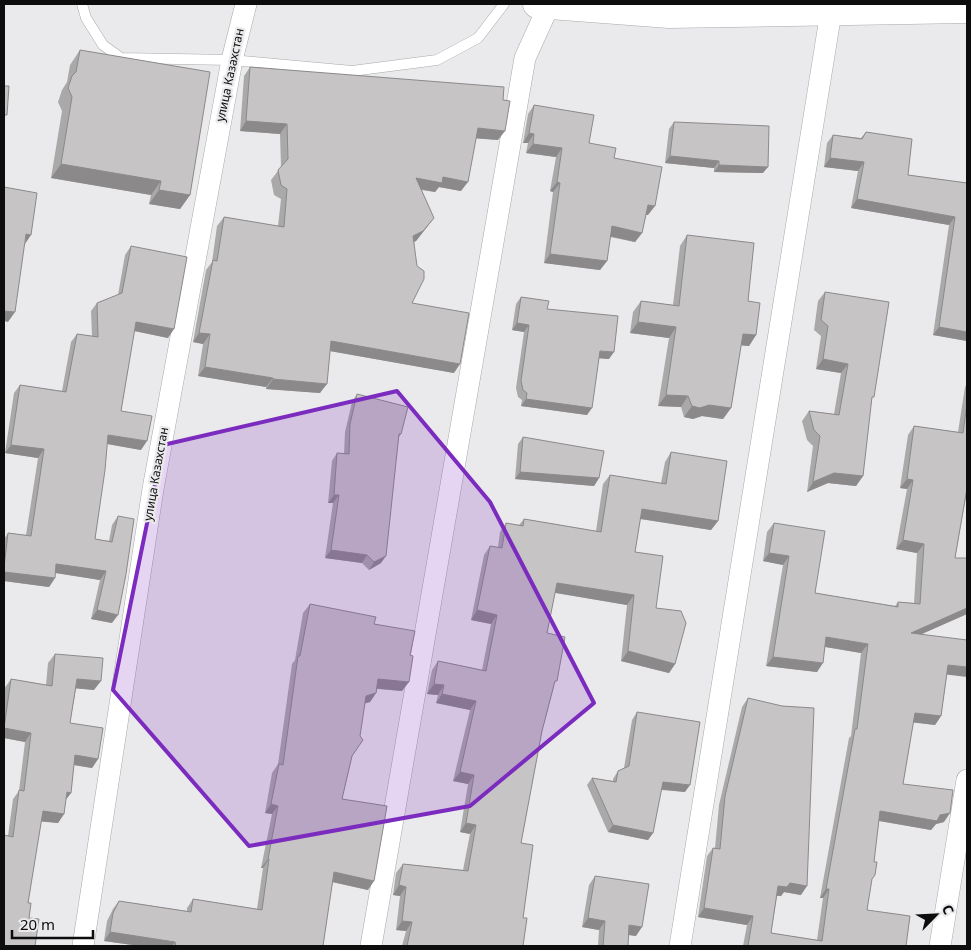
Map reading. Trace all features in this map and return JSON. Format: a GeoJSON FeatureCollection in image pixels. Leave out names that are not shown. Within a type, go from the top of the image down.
{"type":"FeatureCollection","features":[{"type":"Feature","properties":{"kind":"street","name":"улица Казахстан"},"geometry":{"type":"LineString","coordinates":[[83,946],[153,489],[232,60],[246,4]]}},
{"type":"Feature","properties":{"kind":"street"},"geometry":{"type":"LineString","coordinates":[[372,946],[525,58],[543,4],[831,12],[967,9]]}},
{"type":"Feature","properties":{"kind":"street"},"geometry":{"type":"LineString","coordinates":[[680,946],[831,12]]}},
{"type":"Feature","properties":{"kind":"street"},"geometry":{"type":"LineString","coordinates":[[940,946],[967,780]]}},
{"type":"Feature","properties":{"kind":"lane"},"geometry":{"type":"LineString","coordinates":[[82,4],[86,18],[103,45],[121,58],[232,60],[352,71],[438,60],[478,38],[504,4]]}},
{"type":"Feature","properties":{"kind":"highlighted area"},"geometry":{"type":"Polygon","coordinates":[[[397,391],[490,502],[594,703],[470,806],[249,846],[113,690],[163,445],[397,391]]]}},
{"type":"Feature","properties":{"kind":"building"},"geometry":{"type":"Polygon","coordinates":[[[80,50],[210,72],[190,195],[159,190],[161,181],[61,164],[72,97],[68,88],[72,76],[76,72],[80,50]]]}},
{"type":"Feature","properties":{"kind":"building"},"geometry":{"type":"Polygon","coordinates":[[[250,67],[504,87],[503,100],[510,101],[505,131],[478,128],[468,182],[443,177],[442,183],[416,178],[434,218],[423,231],[413,236],[417,266],[424,271],[424,279],[412,303],[469,313],[460,364],[331,341],[327,384],[273,379],[205,367],[210,334],[199,333],[213,260],[217,261],[224,217],[284,227],[287,189],[281,185],[278,170],[288,159],[287,124],[246,121],[250,67]]]}},
{"type":"Feature","properties":{"kind":"building"},"geometry":{"type":"Polygon","coordinates":[[[4,86],[9,86],[7,115],[4,115],[4,86]]]}},
{"type":"Feature","properties":{"kind":"building"},"geometry":{"type":"Polygon","coordinates":[[[534,105],[594,115],[589,143],[616,148],[614,158],[662,167],[655,206],[648,205],[642,233],[612,226],[607,261],[550,254],[560,183],[557,182],[562,148],[533,144],[534,134],[529,133],[534,105]]]}},
{"type":"Feature","properties":{"kind":"building"},"geometry":{"type":"Polygon","coordinates":[[[674,122],[769,126],[768,167],[719,165],[719,161],[670,156],[674,122]]]}},
{"type":"Feature","properties":{"kind":"building"},"geometry":{"type":"Polygon","coordinates":[[[866,132],[912,139],[908,175],[967,183],[967,332],[939,327],[955,217],[857,199],[864,162],[830,158],[833,135],[862,139],[866,132]]]}},
{"type":"Feature","properties":{"kind":"building"},"geometry":{"type":"Polygon","coordinates":[[[4,187],[37,193],[31,235],[26,234],[15,312],[4,311],[4,187]]]}},
{"type":"Feature","properties":{"kind":"building"},"geometry":{"type":"Polygon","coordinates":[[[687,235],[754,243],[748,301],[760,303],[756,335],[743,334],[731,408],[709,405],[700,408],[692,406],[688,396],[666,395],[676,327],[638,322],[641,301],[679,306],[687,235]]]}},
{"type":"Feature","properties":{"kind":"building"},"geometry":{"type":"Polygon","coordinates":[[[131,246],[187,257],[174,329],[136,322],[121,411],[152,416],[147,441],[108,435],[95,539],[112,542],[118,516],[134,519],[118,615],[97,610],[106,571],[56,564],[55,578],[4,572],[4,567],[8,533],[31,536],[44,449],[11,445],[20,385],[66,392],[77,334],[98,337],[97,303],[122,293],[131,246]]]}},
{"type":"Feature","properties":{"kind":"building"},"geometry":{"type":"Polygon","coordinates":[[[825,292],[889,302],[874,397],[872,397],[863,476],[834,473],[813,482],[820,436],[814,430],[809,411],[839,415],[848,364],[823,359],[828,326],[821,320],[825,292]]]}},
{"type":"Feature","properties":{"kind":"building"},"geometry":{"type":"Polygon","coordinates":[[[521,297],[549,301],[547,309],[618,316],[614,352],[600,351],[592,408],[526,399],[527,393],[523,390],[521,381],[529,325],[517,323],[521,297]]]}},
{"type":"Feature","properties":{"kind":"building"},"geometry":{"type":"Polygon","coordinates":[[[357,394],[408,407],[401,434],[399,434],[386,556],[374,562],[367,555],[331,550],[339,495],[334,495],[337,453],[349,454],[350,424],[357,394]]]}},
{"type":"Feature","properties":{"kind":"building"},"geometry":{"type":"Polygon","coordinates":[[[967,404],[967,488],[955,558],[967,558],[967,608],[911,633],[967,640],[967,667],[948,665],[941,716],[915,713],[903,784],[953,790],[950,813],[940,815],[937,821],[880,811],[874,862],[877,862],[867,910],[910,916],[906,946],[748,946],[753,916],[704,908],[713,848],[720,849],[725,796],[748,698],[782,706],[814,708],[807,886],[790,883],[787,887],[778,886],[771,933],[822,941],[829,889],[826,889],[855,729],[857,729],[868,644],[826,637],[823,663],[773,657],[789,556],[769,553],[774,523],[825,531],[815,593],[898,607],[898,602],[920,604],[924,544],[903,540],[913,480],[907,479],[914,426],[963,433],[967,404]]]}},
{"type":"Feature","properties":{"kind":"building"},"geometry":{"type":"Polygon","coordinates":[[[523,437],[604,451],[599,478],[520,472],[523,437]]]}},
{"type":"Feature","properties":{"kind":"building"},"geometry":{"type":"Polygon","coordinates":[[[671,452],[727,461],[718,521],[642,509],[635,552],[663,556],[656,608],[681,611],[686,623],[675,664],[628,651],[634,595],[557,583],[547,633],[565,637],[557,681],[555,681],[542,731],[521,843],[533,845],[523,918],[527,918],[523,946],[407,946],[412,922],[402,921],[406,887],[399,885],[403,864],[468,871],[476,825],[466,823],[474,775],[460,772],[476,701],[442,694],[444,685],[434,684],[438,661],[486,671],[497,615],[477,610],[490,546],[502,548],[506,523],[523,526],[524,519],[601,532],[610,475],[666,484],[671,452]]]}},
{"type":"Feature","properties":{"kind":"building"},"geometry":{"type":"Polygon","coordinates":[[[310,604],[376,617],[374,624],[415,631],[410,655],[413,656],[409,682],[378,679],[376,693],[366,696],[360,736],[363,740],[352,756],[342,799],[387,806],[374,881],[334,872],[323,946],[176,946],[175,942],[110,932],[113,913],[119,901],[191,912],[193,899],[262,910],[268,859],[278,806],[271,804],[279,764],[283,765],[298,656],[300,656],[310,604]]]}},
{"type":"Feature","properties":{"kind":"building"},"geometry":{"type":"Polygon","coordinates":[[[55,654],[103,658],[101,681],[77,679],[70,723],[103,728],[98,759],[75,755],[71,793],[67,792],[64,814],[43,811],[28,903],[31,903],[29,918],[39,919],[35,946],[4,946],[4,835],[13,837],[19,790],[24,791],[31,733],[4,728],[11,679],[52,686],[55,654]]]}},
{"type":"Feature","properties":{"kind":"building"},"geometry":{"type":"Polygon","coordinates":[[[637,712],[700,722],[690,785],[663,782],[653,833],[613,825],[592,778],[616,782],[618,771],[629,766],[637,712]]]}},
{"type":"Feature","properties":{"kind":"building"},"geometry":{"type":"Polygon","coordinates":[[[595,876],[649,884],[642,927],[629,925],[628,946],[603,946],[605,921],[588,918],[595,876]]]}}]}
